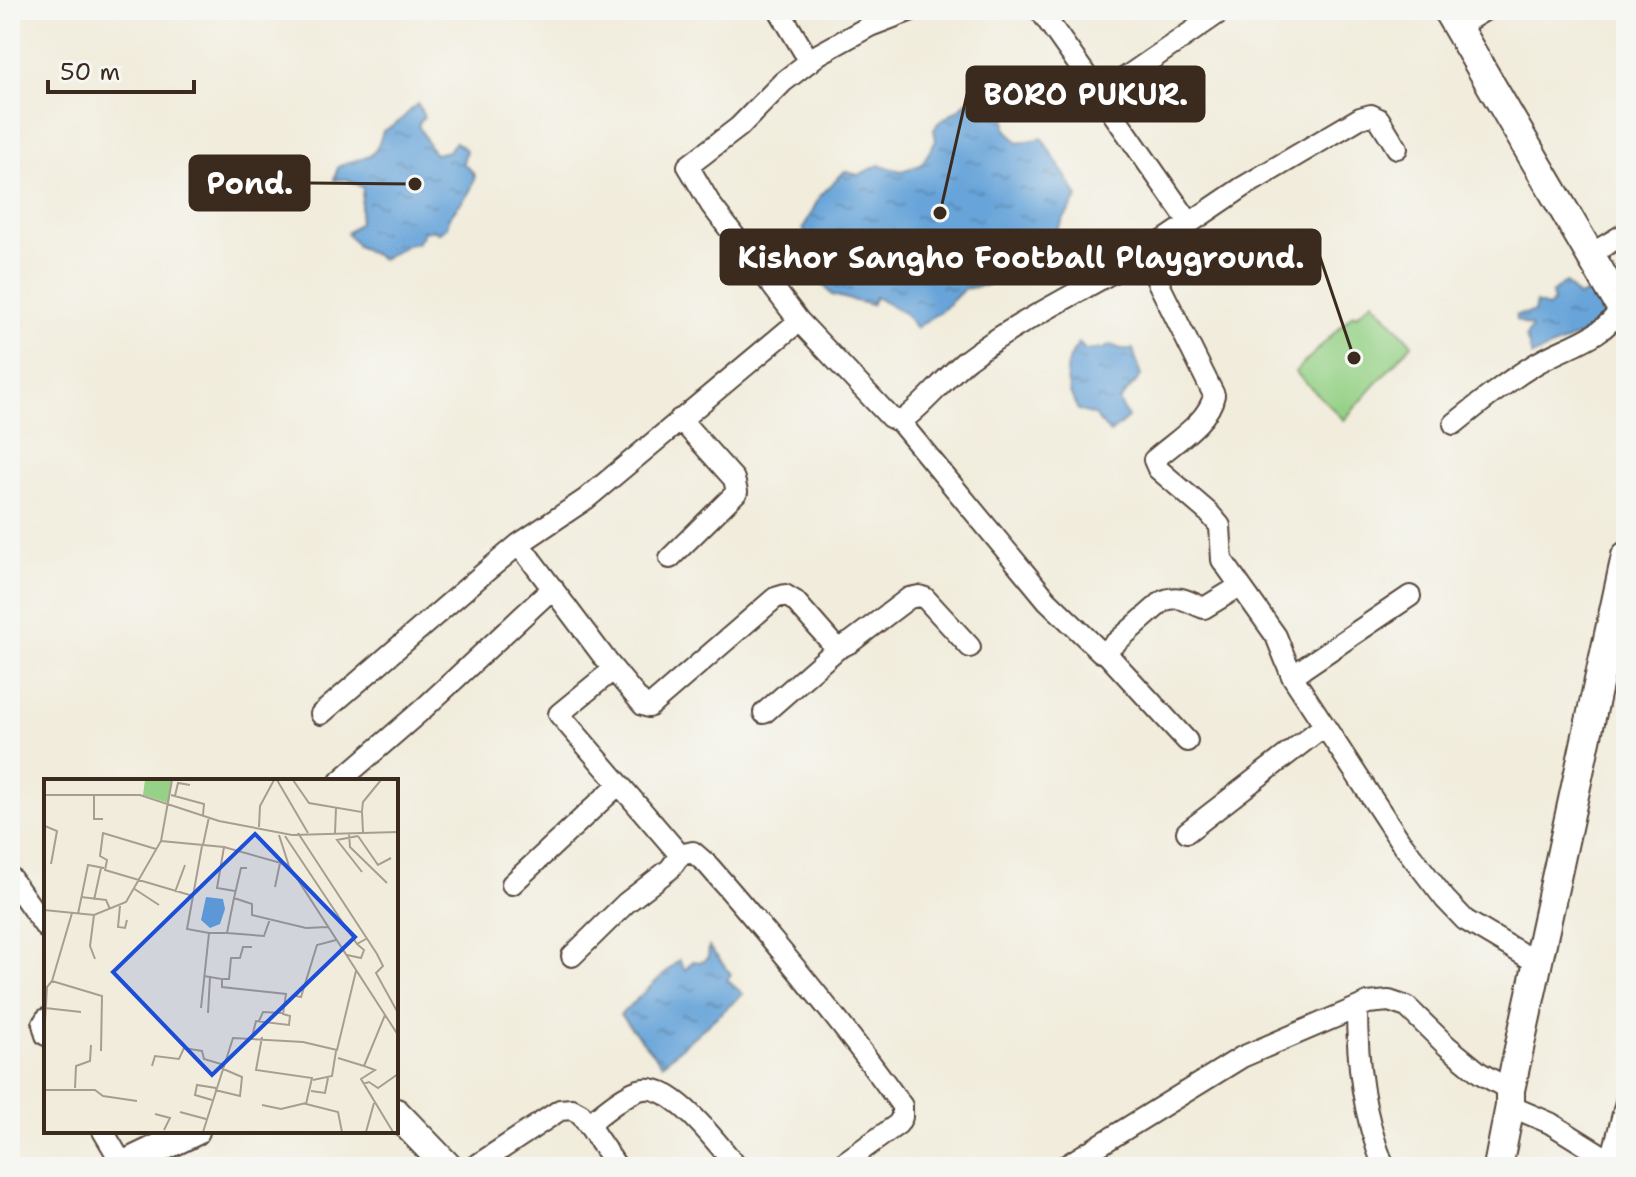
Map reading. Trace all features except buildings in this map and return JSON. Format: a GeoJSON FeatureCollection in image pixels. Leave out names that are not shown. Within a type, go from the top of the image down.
{"type":"FeatureCollection","features":[{"type":"Feature","properties":{"kind":"street"},"geometry":{"type":"LineString","coordinates":[[779,10],[810,62]]}},
{"type":"Feature","properties":{"kind":"street"},"geometry":{"type":"LineString","coordinates":[[912,10],[870,26],[819,54],[783,82],[739,127],[688,166],[711,205],[799,321],[890,417],[900,422],[1047,600],[1097,649],[1105,652],[1187,741]]}},
{"type":"Feature","properties":{"kind":"street"},"geometry":{"type":"LineString","coordinates":[[1040,10],[1189,222]]}},
{"type":"Feature","properties":{"kind":"street"},"geometry":{"type":"LineString","coordinates":[[1100,95],[1223,10]]}},
{"type":"Feature","properties":{"kind":"street"},"geometry":{"type":"LineString","coordinates":[[1454,424],[1520,374],[1582,343],[1624,312],[1452,19],[1485,10]]}},
{"type":"Feature","properties":{"kind":"street"},"geometry":{"type":"LineString","coordinates":[[900,422],[966,361],[1016,326],[1088,289],[1189,222],[1360,118],[1371,115],[1379,119],[1397,148]]}},
{"type":"Feature","properties":{"kind":"street"},"geometry":{"type":"LineString","coordinates":[[1589,255],[1626,233]]}},
{"type":"Feature","properties":{"kind":"street"},"geometry":{"type":"LineString","coordinates":[[1144,254],[1214,395],[1212,406],[1204,415],[1154,460],[1158,469],[1220,526],[1222,560],[1276,636],[1292,676],[1400,841],[1465,920],[1539,964]]}},
{"type":"Feature","properties":{"kind":"street"},"geometry":{"type":"LineString","coordinates":[[321,714],[519,544],[586,499],[799,321]]}},
{"type":"Feature","properties":{"kind":"street"},"geometry":{"type":"LineString","coordinates":[[670,558],[737,492],[734,479],[680,419]]}},
{"type":"Feature","properties":{"kind":"street"},"geometry":{"type":"LineString","coordinates":[[519,544],[609,664],[643,705],[649,707],[775,598],[785,595],[795,601],[837,649]]}},
{"type":"Feature","properties":{"kind":"street"},"geometry":{"type":"LineString","coordinates":[[1498,1167],[1510,1098],[1626,556]]}},
{"type":"Feature","properties":{"kind":"street"},"geometry":{"type":"LineString","coordinates":[[1105,652],[1163,601],[1181,597],[1204,608],[1240,586]]}},
{"type":"Feature","properties":{"kind":"street"},"geometry":{"type":"LineString","coordinates":[[342,779],[553,588]]}},
{"type":"Feature","properties":{"kind":"street"},"geometry":{"type":"LineString","coordinates":[[1292,676],[1410,596]]}},
{"type":"Feature","properties":{"kind":"street"},"geometry":{"type":"LineString","coordinates":[[764,713],[837,649],[909,598],[925,598],[970,647]]}},
{"type":"Feature","properties":{"kind":"street"},"geometry":{"type":"LineString","coordinates":[[609,664],[609,673],[559,714],[680,855]]}},
{"type":"Feature","properties":{"kind":"street"},"geometry":{"type":"LineString","coordinates":[[1187,832],[1324,726]]}},
{"type":"Feature","properties":{"kind":"street"},"geometry":{"type":"LineString","coordinates":[[512,884],[618,785]]}},
{"type":"Feature","properties":{"kind":"street"},"geometry":{"type":"LineString","coordinates":[[572,956],[626,903],[670,869],[680,855],[693,852],[708,865],[797,968],[861,1048],[902,1106],[898,1124],[838,1167]]}},
{"type":"Feature","properties":{"kind":"street"},"geometry":{"type":"LineString","coordinates":[[10,877],[44,925]]}},
{"type":"Feature","properties":{"kind":"street"},"geometry":{"type":"LineString","coordinates":[[1064,1167],[1242,1057],[1368,1003],[1389,1001],[1407,1007],[1447,1046],[1510,1098],[1613,1164],[1626,1102]]}},
{"type":"Feature","properties":{"kind":"street"},"geometry":{"type":"LineString","coordinates":[[1357,1008],[1360,1076],[1367,1115],[1384,1167]]}},
{"type":"Feature","properties":{"kind":"street"},"geometry":{"type":"LineString","coordinates":[[588,1124],[637,1090],[649,1088],[692,1114],[737,1167]]}},
{"type":"Feature","properties":{"kind":"street"},"geometry":{"type":"LineString","coordinates":[[474,1167],[560,1110],[572,1109],[581,1114],[617,1167]]}},
{"type":"Feature","properties":{"kind":"street"},"geometry":{"type":"LineString","coordinates":[[398,1115],[448,1167]]}},
{"type":"Feature","properties":{"kind":"street"},"geometry":{"type":"LineString","coordinates":[[104,1133],[122,1166],[191,1133]]}},
{"type":"Feature","properties":{"kind":"green space"},"geometry":{"type":"Polygon","coordinates":[[[1373,301],[1412,344],[1344,420],[1295,372],[1353,314],[1356,316],[1373,301]]]}},
{"type":"Feature","properties":{"kind":"water"},"geometry":{"type":"Polygon","coordinates":[[[982,87],[1005,107],[1006,129],[1018,143],[1042,138],[1078,197],[1031,269],[1014,269],[987,285],[964,289],[945,308],[916,328],[904,313],[875,297],[871,305],[832,295],[799,256],[815,246],[803,229],[820,196],[845,171],[858,175],[879,165],[901,171],[921,165],[936,141],[934,130],[938,123],[959,109],[982,87]]]}},
{"type":"Feature","properties":{"kind":"water"},"geometry":{"type":"Polygon","coordinates":[[[418,104],[424,117],[418,125],[434,154],[449,151],[455,142],[466,150],[463,163],[475,175],[473,184],[452,213],[447,227],[438,233],[433,229],[424,232],[417,243],[409,244],[382,259],[357,246],[347,233],[359,223],[363,188],[347,179],[334,180],[338,167],[371,155],[383,131],[399,122],[418,104]]]}},
{"type":"Feature","properties":{"kind":"water"},"geometry":{"type":"Polygon","coordinates":[[[1563,283],[1578,297],[1595,290],[1606,316],[1603,325],[1532,356],[1526,337],[1532,327],[1516,320],[1516,315],[1534,312],[1536,303],[1548,307],[1553,302],[1552,293],[1563,283]]]}},
{"type":"Feature","properties":{"kind":"water"},"geometry":{"type":"Polygon","coordinates":[[[1079,343],[1085,350],[1103,349],[1111,345],[1133,349],[1141,376],[1119,401],[1128,418],[1110,433],[1094,415],[1078,410],[1070,392],[1067,368],[1079,343]]]}},
{"type":"Feature","properties":{"kind":"water"},"geometry":{"type":"Polygon","coordinates":[[[709,947],[731,974],[727,980],[743,994],[662,1064],[620,1015],[679,960],[685,970],[693,961],[702,962],[708,957],[709,947]]]}},
{"type":"Feature","properties":{"kind":"place","name":"Pond."},"geometry":{"type":"Point","coordinates":[415,184]}},
{"type":"Feature","properties":{"kind":"place","name":"BORO PUKUR."},"geometry":{"type":"Point","coordinates":[940,213]}},
{"type":"Feature","properties":{"kind":"place","name":"Kishor Sangho Football Playground."},"geometry":{"type":"Point","coordinates":[1354,358]}}]}
